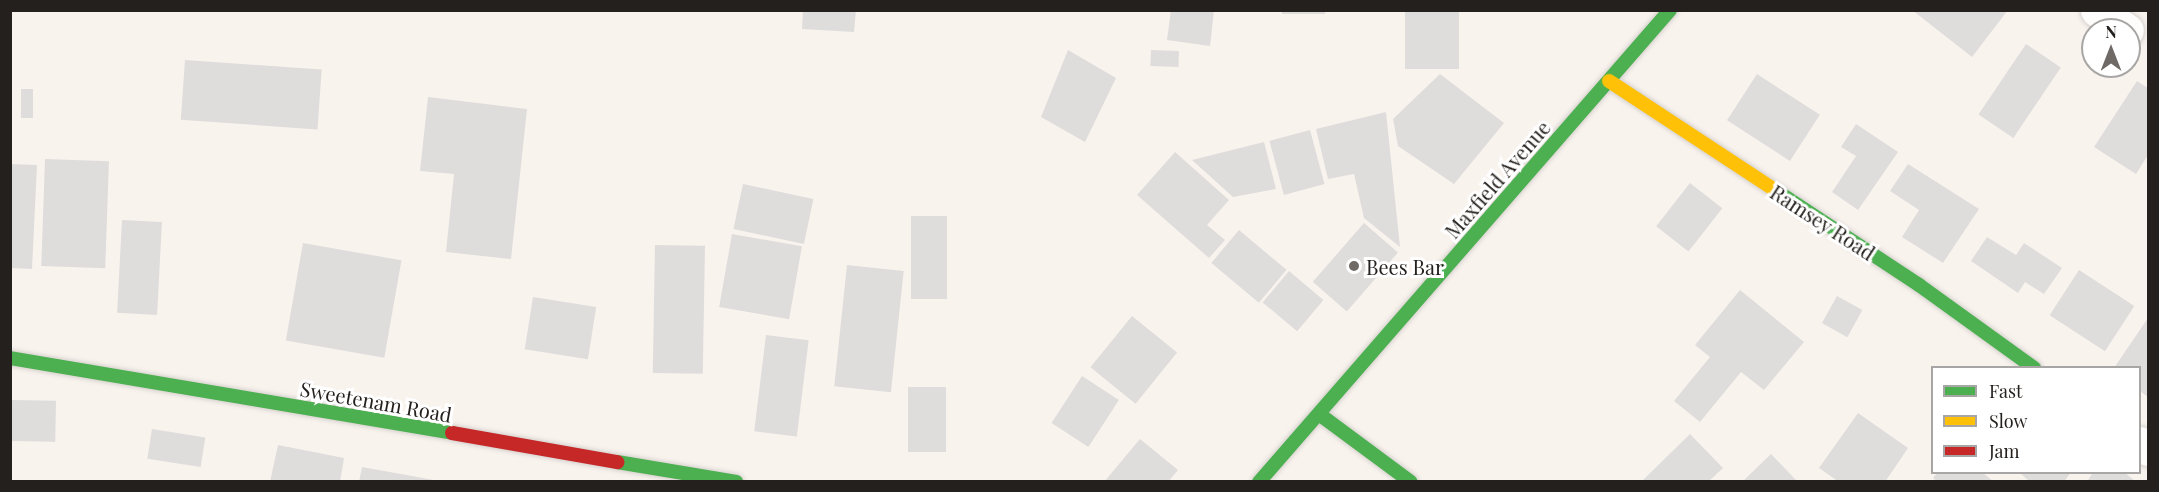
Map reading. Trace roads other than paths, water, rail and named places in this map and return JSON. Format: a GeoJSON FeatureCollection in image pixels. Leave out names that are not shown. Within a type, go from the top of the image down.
{"type":"FeatureCollection","features":[{"type":"Feature","properties":{"kind":"street","name":"Maxfield Avenue"},"geometry":{"type":"LineString","coordinates":[[1258,482],[1670,10]]}},
{"type":"Feature","properties":{"kind":"street","name":"Ramsey Road"},"geometry":{"type":"LineString","coordinates":[[1609,81],[1919,285],[2031,366]]}},
{"type":"Feature","properties":{"kind":"street","name":"Sweetenam Road"},"geometry":{"type":"LineString","coordinates":[[10,358],[736,482]]}},
{"type":"Feature","properties":{"kind":"street"},"geometry":{"type":"LineString","coordinates":[[1319,414],[1411,482]]}},
{"type":"Feature","properties":{"kind":"place","name":"Bees Bar"},"geometry":{"type":"Point","coordinates":[1354,266]}}]}
